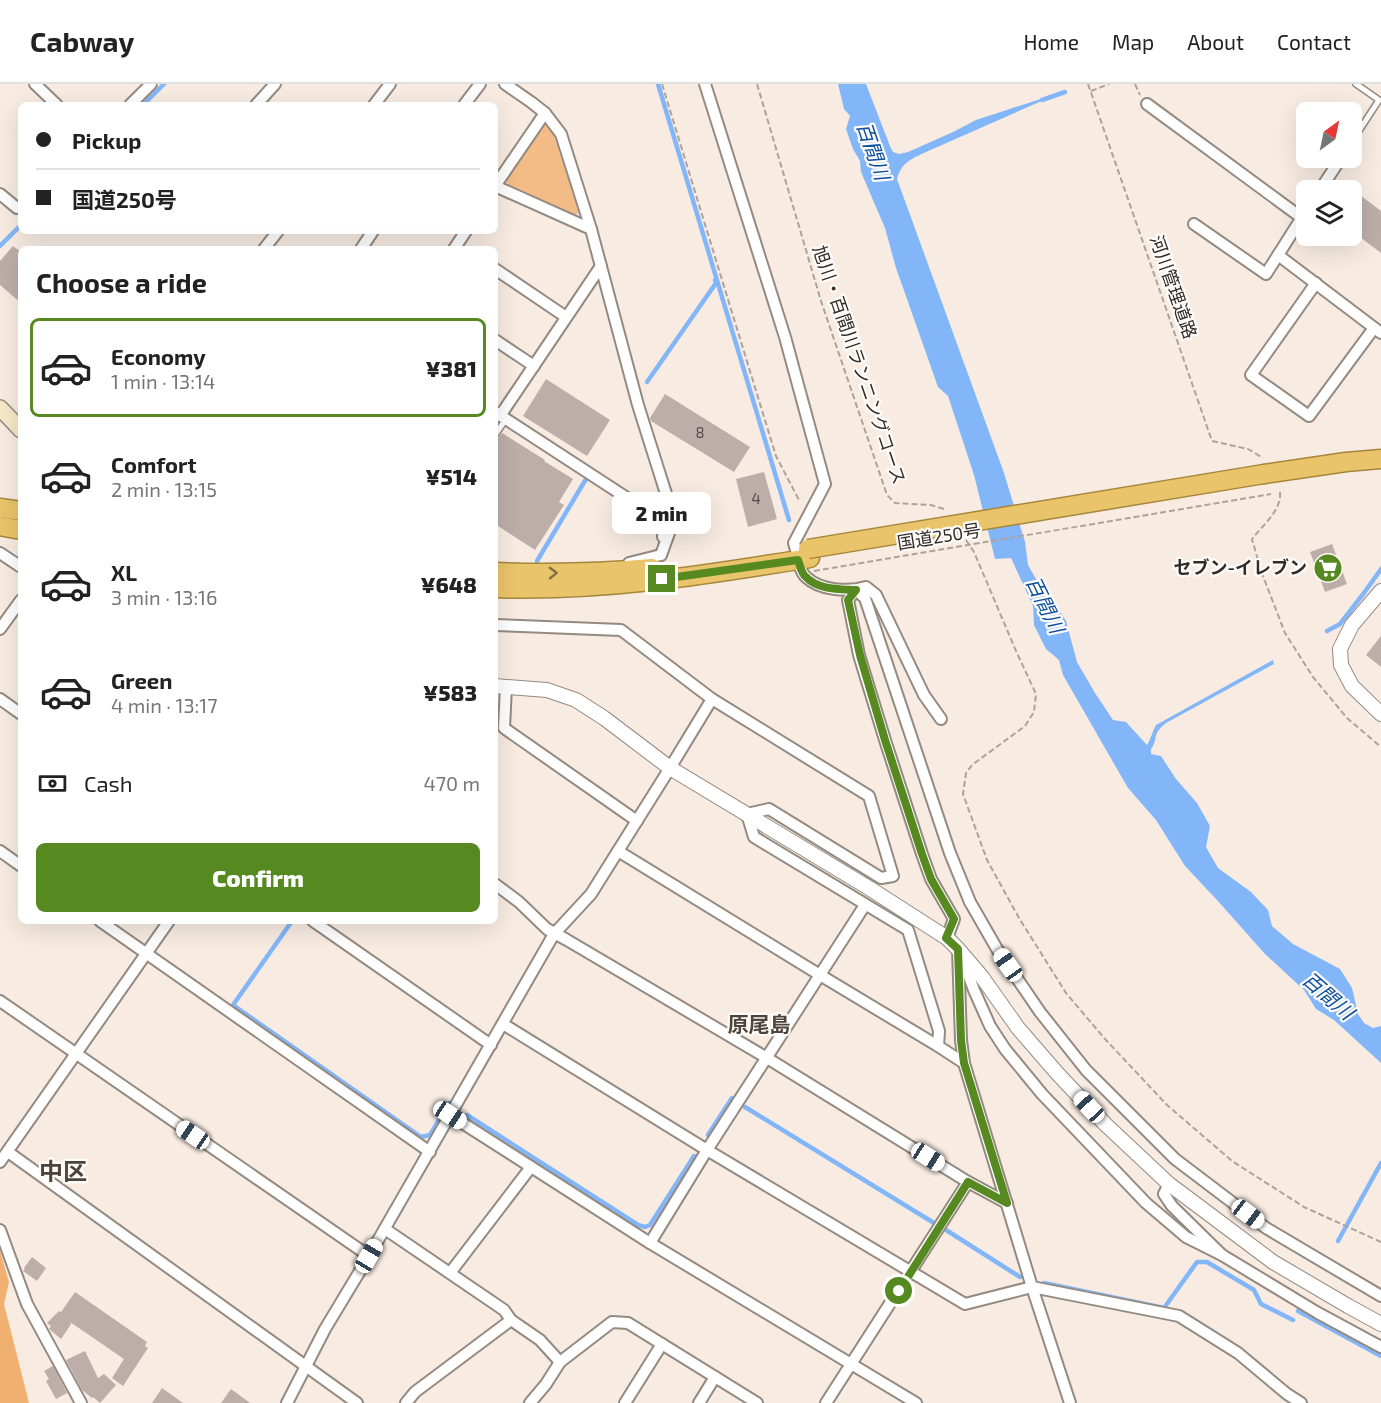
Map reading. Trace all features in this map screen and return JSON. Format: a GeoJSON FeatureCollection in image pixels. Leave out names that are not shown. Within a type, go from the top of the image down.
{"type":"FeatureCollection","features":[{"type":"Feature","properties":{"kind":"highway","name":"国道250号"},"geometry":{"type":"LineString","coordinates":[[498,588],[619,584],[684,577],[1269,480],[1346,462],[1381,459]]}},
{"type":"Feature","properties":{"kind":"highway","name":"国道250号"},"geometry":{"type":"LineString","coordinates":[[1269,480],[1381,470]]}},
{"type":"Feature","properties":{"kind":"highway"},"geometry":{"type":"LineString","coordinates":[[0,508],[18,511]]}},
{"type":"Feature","properties":{"kind":"highway"},"geometry":{"type":"LineString","coordinates":[[0,526],[18,529]]}},
{"type":"Feature","properties":{"kind":"highway","name":"国道250号"},"geometry":{"type":"LineString","coordinates":[[498,572],[549,574],[618,571],[805,557]]}},
{"type":"Feature","properties":{"kind":"main road"},"geometry":{"type":"LineString","coordinates":[[0,408],[18,427]]}},
{"type":"Feature","properties":{"kind":"street"},"geometry":{"type":"LineString","coordinates":[[35,84],[54,102]]}},
{"type":"Feature","properties":{"kind":"street"},"geometry":{"type":"LineString","coordinates":[[133,102],[151,84]]}},
{"type":"Feature","properties":{"kind":"street"},"geometry":{"type":"LineString","coordinates":[[259,102],[275,84]]}},
{"type":"Feature","properties":{"kind":"street"},"geometry":{"type":"LineString","coordinates":[[376,102],[390,84]]}},
{"type":"Feature","properties":{"kind":"street"},"geometry":{"type":"LineString","coordinates":[[466,102],[480,84]]}},
{"type":"Feature","properties":{"kind":"street"},"geometry":{"type":"LineString","coordinates":[[505,84],[545,113],[561,134],[591,228],[638,405],[674,519],[661,555]]}},
{"type":"Feature","properties":{"kind":"street"},"geometry":{"type":"LineString","coordinates":[[705,84],[785,337],[825,484],[794,543],[805,557],[805,577],[817,585],[835,589],[856,590],[866,587],[876,595],[924,695],[941,719]]}},
{"type":"Feature","properties":{"kind":"street"},"geometry":{"type":"LineString","coordinates":[[1147,104],[1296,208]]}},
{"type":"Feature","properties":{"kind":"street"},"geometry":{"type":"LineString","coordinates":[[498,182],[545,113]]}},
{"type":"Feature","properties":{"kind":"street"},"geometry":{"type":"LineString","coordinates":[[498,187],[591,228]]}},
{"type":"Feature","properties":{"kind":"street"},"geometry":{"type":"LineString","coordinates":[[0,194],[18,208]]}},
{"type":"Feature","properties":{"kind":"street"},"geometry":{"type":"LineString","coordinates":[[1194,224],[1266,274],[1296,227]]}},
{"type":"Feature","properties":{"kind":"street"},"geometry":{"type":"LineString","coordinates":[[266,246],[276,234]]}},
{"type":"Feature","properties":{"kind":"street"},"geometry":{"type":"LineString","coordinates":[[1278,255],[1377,330],[1309,416],[1251,375],[1316,284]]}},
{"type":"Feature","properties":{"kind":"street"},"geometry":{"type":"LineString","coordinates":[[601,266],[500,416],[664,524],[661,555]]}},
{"type":"Feature","properties":{"kind":"street"},"geometry":{"type":"LineString","coordinates":[[498,271],[566,317]]}},
{"type":"Feature","properties":{"kind":"street"},"geometry":{"type":"LineString","coordinates":[[498,342],[534,366]]}},
{"type":"Feature","properties":{"kind":"street"},"geometry":{"type":"LineString","coordinates":[[0,553],[18,565]]}},
{"type":"Feature","properties":{"kind":"street"},"geometry":{"type":"LineString","coordinates":[[618,571],[629,563],[661,555]]}},
{"type":"Feature","properties":{"kind":"street"},"geometry":{"type":"LineString","coordinates":[[856,590],[848,600],[860,655],[885,740],[931,879],[954,919],[946,938]]}},
{"type":"Feature","properties":{"kind":"street"},"geometry":{"type":"LineString","coordinates":[[856,590],[866,598],[950,853],[970,902],[997,949],[1040,1012],[1086,1070],[1175,1159],[1266,1228],[1381,1296]]}},
{"type":"Feature","properties":{"kind":"street"},"geometry":{"type":"LineString","coordinates":[[1381,591],[1352,625],[1340,649],[1341,665],[1352,686],[1381,714]]}},
{"type":"Feature","properties":{"kind":"street"},"geometry":{"type":"LineString","coordinates":[[0,630],[18,604]]}},
{"type":"Feature","properties":{"kind":"street"},"geometry":{"type":"LineString","coordinates":[[498,625],[621,630],[712,699],[869,796],[893,876],[881,878],[769,809],[747,814]]}},
{"type":"Feature","properties":{"kind":"street"},"geometry":{"type":"LineString","coordinates":[[637,821],[504,728],[501,686],[547,690],[576,700],[604,718],[670,768],[869,888],[946,938],[982,977],[1018,1028],[1058,1073],[1105,1124],[1169,1184],[1273,1262],[1381,1324]]}},
{"type":"Feature","properties":{"kind":"street"},"geometry":{"type":"LineString","coordinates":[[0,699],[18,712]]}},
{"type":"Feature","properties":{"kind":"street"},"geometry":{"type":"LineString","coordinates":[[287,1403],[325,1329],[430,1152],[554,934],[591,894],[712,699]]}},
{"type":"Feature","properties":{"kind":"street"},"geometry":{"type":"LineString","coordinates":[[747,814],[754,837],[908,930],[939,1031],[938,1046]]}},
{"type":"Feature","properties":{"kind":"street"},"geometry":{"type":"LineString","coordinates":[[0,851],[18,864]]}},
{"type":"Feature","properties":{"kind":"street"},"geometry":{"type":"LineString","coordinates":[[618,851],[964,1063]]}},
{"type":"Feature","properties":{"kind":"street"},"geometry":{"type":"LineString","coordinates":[[498,886],[554,934],[767,1058],[968,1182],[1007,1203]]}},
{"type":"Feature","properties":{"kind":"street"},"geometry":{"type":"LineString","coordinates":[[650,1243],[707,1150],[865,905]]}},
{"type":"Feature","properties":{"kind":"street"},"geometry":{"type":"LineString","coordinates":[[104,924],[430,1152]]}},
{"type":"Feature","properties":{"kind":"street"},"geometry":{"type":"LineString","coordinates":[[0,1162],[166,924]]}},
{"type":"Feature","properties":{"kind":"street"},"geometry":{"type":"LineString","coordinates":[[317,924],[491,1045]]}},
{"type":"Feature","properties":{"kind":"street"},"geometry":{"type":"LineString","coordinates":[[958,949],[964,1063],[1070,1403]]}},
{"type":"Feature","properties":{"kind":"street"},"geometry":{"type":"LineString","coordinates":[[958,949],[990,1026],[1005,1049],[1042,1094],[1146,1203],[1186,1237],[1222,1255],[1318,1313],[1381,1347]]}},
{"type":"Feature","properties":{"kind":"street"},"geometry":{"type":"LineString","coordinates":[[0,1001],[369,1256]]}},
{"type":"Feature","properties":{"kind":"street"},"geometry":{"type":"LineString","coordinates":[[503,1024],[707,1150],[965,1304],[1032,1287],[1179,1316],[1238,1353],[1301,1403]]}},
{"type":"Feature","properties":{"kind":"street"},"geometry":{"type":"LineString","coordinates":[[450,1115],[650,1243],[916,1403]]}},
{"type":"Feature","properties":{"kind":"street"},"geometry":{"type":"LineString","coordinates":[[8,1152],[357,1403]]}},
{"type":"Feature","properties":{"kind":"street"},"geometry":{"type":"LineString","coordinates":[[450,1273],[531,1167]]}},
{"type":"Feature","properties":{"kind":"street"},"geometry":{"type":"LineString","coordinates":[[826,1403],[968,1182]]}},
{"type":"Feature","properties":{"kind":"street"},"geometry":{"type":"LineString","coordinates":[[1169,1184],[1164,1194],[1172,1206],[1222,1255]]}},
{"type":"Feature","properties":{"kind":"street"},"geometry":{"type":"LineString","coordinates":[[385,1229],[504,1310],[512,1320],[540,1340],[560,1362]]}},
{"type":"Feature","properties":{"kind":"street"},"geometry":{"type":"LineString","coordinates":[[0,1230],[27,1304],[81,1403]]}},
{"type":"Feature","properties":{"kind":"street"},"geometry":{"type":"LineString","coordinates":[[406,1403],[415,1392],[512,1320]]}},
{"type":"Feature","properties":{"kind":"street"},"geometry":{"type":"LineString","coordinates":[[530,1403],[560,1362],[612,1322],[628,1323],[757,1403]]}},
{"type":"Feature","properties":{"kind":"street"},"geometry":{"type":"LineString","coordinates":[[625,1403],[662,1344]]}},
{"type":"Feature","properties":{"kind":"street"},"geometry":{"type":"LineString","coordinates":[[699,1403],[716,1377]]}},
{"type":"Feature","properties":{"kind":"lane"},"geometry":{"type":"LineString","coordinates":[[1356,84],[1379,100],[1362,126]]}},
{"type":"Feature","properties":{"kind":"path"},"geometry":{"type":"LineString","coordinates":[[662,84],[776,456],[808,516]]}},
{"type":"Feature","properties":{"kind":"path","name":"旭川・百間川ランニングコース"},"geometry":{"type":"LineString","coordinates":[[757,84],[821,302],[887,495],[895,503],[946,509],[952,518]]}},
{"type":"Feature","properties":{"kind":"path","name":"河川管理道路"},"geometry":{"type":"LineString","coordinates":[[1088,84],[1212,441],[1248,449],[1269,480]]}},
{"type":"Feature","properties":{"kind":"path"},"geometry":{"type":"LineString","coordinates":[[1091,91],[1109,84]]}},
{"type":"Feature","properties":{"kind":"path"},"geometry":{"type":"LineString","coordinates":[[805,557],[1269,480],[1281,500],[1252,539],[1261,571],[1285,633],[1312,677],[1347,718],[1381,747]]}},
{"type":"Feature","properties":{"kind":"path"},"geometry":{"type":"LineString","coordinates":[[963,535],[974,552],[1036,694],[1034,712],[1025,726],[972,765],[966,773],[963,794],[987,860],[1018,918],[1066,993],[1105,1039],[1167,1105],[1232,1161],[1304,1207],[1381,1242]]}},
{"type":"Feature","properties":{"kind":"shaded area"},"geometry":{"type":"Polygon","coordinates":[[[545,121],[554,135],[579,213],[573,216],[509,187],[506,180],[545,121]]]}},
{"type":"Feature","properties":{"kind":"shaded area"},"geometry":{"type":"Polygon","coordinates":[[[0,1251],[9,1282],[4,1304],[29,1403],[0,1403],[0,1251]]]}},
{"type":"Feature","properties":{"kind":"water","name":"百間川"},"geometry":{"type":"Polygon","coordinates":[[[838,84],[866,84],[890,146],[893,152],[899,154],[908,152],[976,120],[1062,92],[916,157],[904,165],[897,179],[1004,473],[1025,542],[1028,565],[1045,595],[1056,605],[1066,621],[1077,662],[1113,720],[1126,722],[1147,745],[1156,725],[1273,660],[1274,664],[1166,723],[1157,734],[1151,754],[1161,756],[1176,779],[1197,803],[1210,826],[1206,847],[1218,868],[1251,892],[1268,910],[1272,926],[1293,944],[1340,969],[1352,988],[1358,1014],[1364,1023],[1373,1028],[1381,1026],[1381,1063],[1334,1020],[1316,1009],[1304,990],[1265,954],[1185,866],[1156,820],[1128,788],[1063,675],[1059,660],[1046,649],[1034,625],[1033,606],[1011,558],[995,559],[974,475],[948,396],[938,387],[896,268],[885,228],[861,172],[860,161],[846,129],[850,116],[844,109],[838,84]]]}},
{"type":"Feature","properties":{"kind":"building"},"geometry":{"type":"Polygon","coordinates":[[[1362,197],[1381,211],[1381,253],[1362,239],[1362,197]]]}},
{"type":"Feature","properties":{"kind":"building"},"geometry":{"type":"Polygon","coordinates":[[[13,246],[18,250],[18,300],[0,285],[0,261],[13,246]]]}},
{"type":"Feature","properties":{"kind":"building"},"geometry":{"type":"Polygon","coordinates":[[[546,379],[610,420],[587,456],[523,416],[546,379]]]}},
{"type":"Feature","properties":{"kind":"building"},"geometry":{"type":"Polygon","coordinates":[[[665,394],[750,447],[734,472],[651,421],[650,418],[665,394]]]}},
{"type":"Feature","properties":{"kind":"building"},"geometry":{"type":"Polygon","coordinates":[[[502,433],[573,479],[559,502],[564,505],[535,550],[498,526],[498,438],[502,433]]]}},
{"type":"Feature","properties":{"kind":"building"},"geometry":{"type":"Polygon","coordinates":[[[764,472],[777,519],[748,527],[736,479],[764,472]]]}},
{"type":"Feature","properties":{"kind":"building","name":"セブン-イレブン"},"geometry":{"type":"Polygon","coordinates":[[[1332,544],[1347,584],[1325,592],[1310,552],[1332,544]]]}},
{"type":"Feature","properties":{"kind":"building"},"geometry":{"type":"Polygon","coordinates":[[[1381,636],[1381,667],[1366,655],[1381,636]]]}},
{"type":"Feature","properties":{"kind":"building"},"geometry":{"type":"Polygon","coordinates":[[[32,1257],[46,1268],[37,1281],[23,1271],[32,1257]]]}},
{"type":"Feature","properties":{"kind":"building"},"geometry":{"type":"Polygon","coordinates":[[[75,1292],[147,1342],[145,1346],[148,1348],[123,1386],[112,1378],[124,1359],[70,1322],[71,1324],[61,1339],[49,1329],[51,1326],[47,1323],[59,1311],[61,1312],[75,1292]]]}},
{"type":"Feature","properties":{"kind":"building"},"geometry":{"type":"Polygon","coordinates":[[[85,1351],[98,1378],[104,1374],[116,1385],[100,1403],[82,1390],[66,1360],[85,1351]]]}},
{"type":"Feature","properties":{"kind":"building"},"geometry":{"type":"Polygon","coordinates":[[[53,1366],[67,1393],[56,1399],[46,1381],[49,1379],[44,1371],[53,1366]]]}},
{"type":"Feature","properties":{"kind":"building"},"geometry":{"type":"Polygon","coordinates":[[[162,1388],[183,1403],[152,1403],[162,1388]]]}},
{"type":"Feature","properties":{"kind":"building"},"geometry":{"type":"Polygon","coordinates":[[[231,1389],[250,1403],[221,1403],[231,1389]]]}},
{"type":"Feature","properties":{"kind":"waterway"},"geometry":{"type":"LineString","coordinates":[[146,102],[164,84]]}},
{"type":"Feature","properties":{"kind":"waterway"},"geometry":{"type":"LineString","coordinates":[[658,84],[789,520]]}},
{"type":"Feature","properties":{"kind":"waterway"},"geometry":{"type":"LineString","coordinates":[[1042,100],[1065,92]]}},
{"type":"Feature","properties":{"kind":"waterway"},"geometry":{"type":"LineString","coordinates":[[0,246],[18,228]]}},
{"type":"Feature","properties":{"kind":"waterway"},"geometry":{"type":"LineString","coordinates":[[647,382],[716,283],[715,280]]}},
{"type":"Feature","properties":{"kind":"waterway"},"geometry":{"type":"LineString","coordinates":[[537,561],[586,479]]}},
{"type":"Feature","properties":{"kind":"waterway"},"geometry":{"type":"LineString","coordinates":[[1327,631],[1340,624],[1381,569]]}},
{"type":"Feature","properties":{"kind":"waterway"},"geometry":{"type":"LineString","coordinates":[[290,924],[233,1005],[421,1137],[430,1135],[449,1103],[451,1104]]}},
{"type":"Feature","properties":{"kind":"waterway"},"geometry":{"type":"LineString","coordinates":[[708,1135],[732,1098],[734,1099]]}},
{"type":"Feature","properties":{"kind":"waterway"},"geometry":{"type":"LineString","coordinates":[[745,1107],[934,1223]]}},
{"type":"Feature","properties":{"kind":"waterway"},"geometry":{"type":"LineString","coordinates":[[467,1115],[638,1225],[645,1227],[650,1225],[694,1156]]}},
{"type":"Feature","properties":{"kind":"waterway"},"geometry":{"type":"LineString","coordinates":[[1338,1241],[1381,1163]]}},
{"type":"Feature","properties":{"kind":"waterway"},"geometry":{"type":"LineString","coordinates":[[946,1230],[1020,1277]]}},
{"type":"Feature","properties":{"kind":"waterway"},"geometry":{"type":"LineString","coordinates":[[1044,1283],[1164,1308],[1197,1262],[1207,1262],[1254,1290],[1261,1304],[1293,1320]]}},
{"type":"Feature","properties":{"kind":"waterway"},"geometry":{"type":"LineString","coordinates":[[1298,1311],[1381,1356]]}},
{"type":"Feature","properties":{"kind":"place","name":"セブン-イレブン"},"geometry":{"type":"Point","coordinates":[1328,568]}},
{"type":"Feature","properties":{"kind":"district","name":"原尾島"},"geometry":{"type":"Point","coordinates":[759,1025]}},
{"type":"Feature","properties":{"kind":"district","name":"中区"},"geometry":{"type":"Point","coordinates":[63,1172]}},
{"type":"Feature","properties":{"kind":"route"},"geometry":{"type":"LineString","coordinates":[[662,579],[798,560],[805,577],[817,585],[856,590],[848,600],[860,655],[885,740],[931,879],[954,919],[946,938],[958,949],[964,1063],[1007,1203],[968,1182],[899,1291]]}}]}
